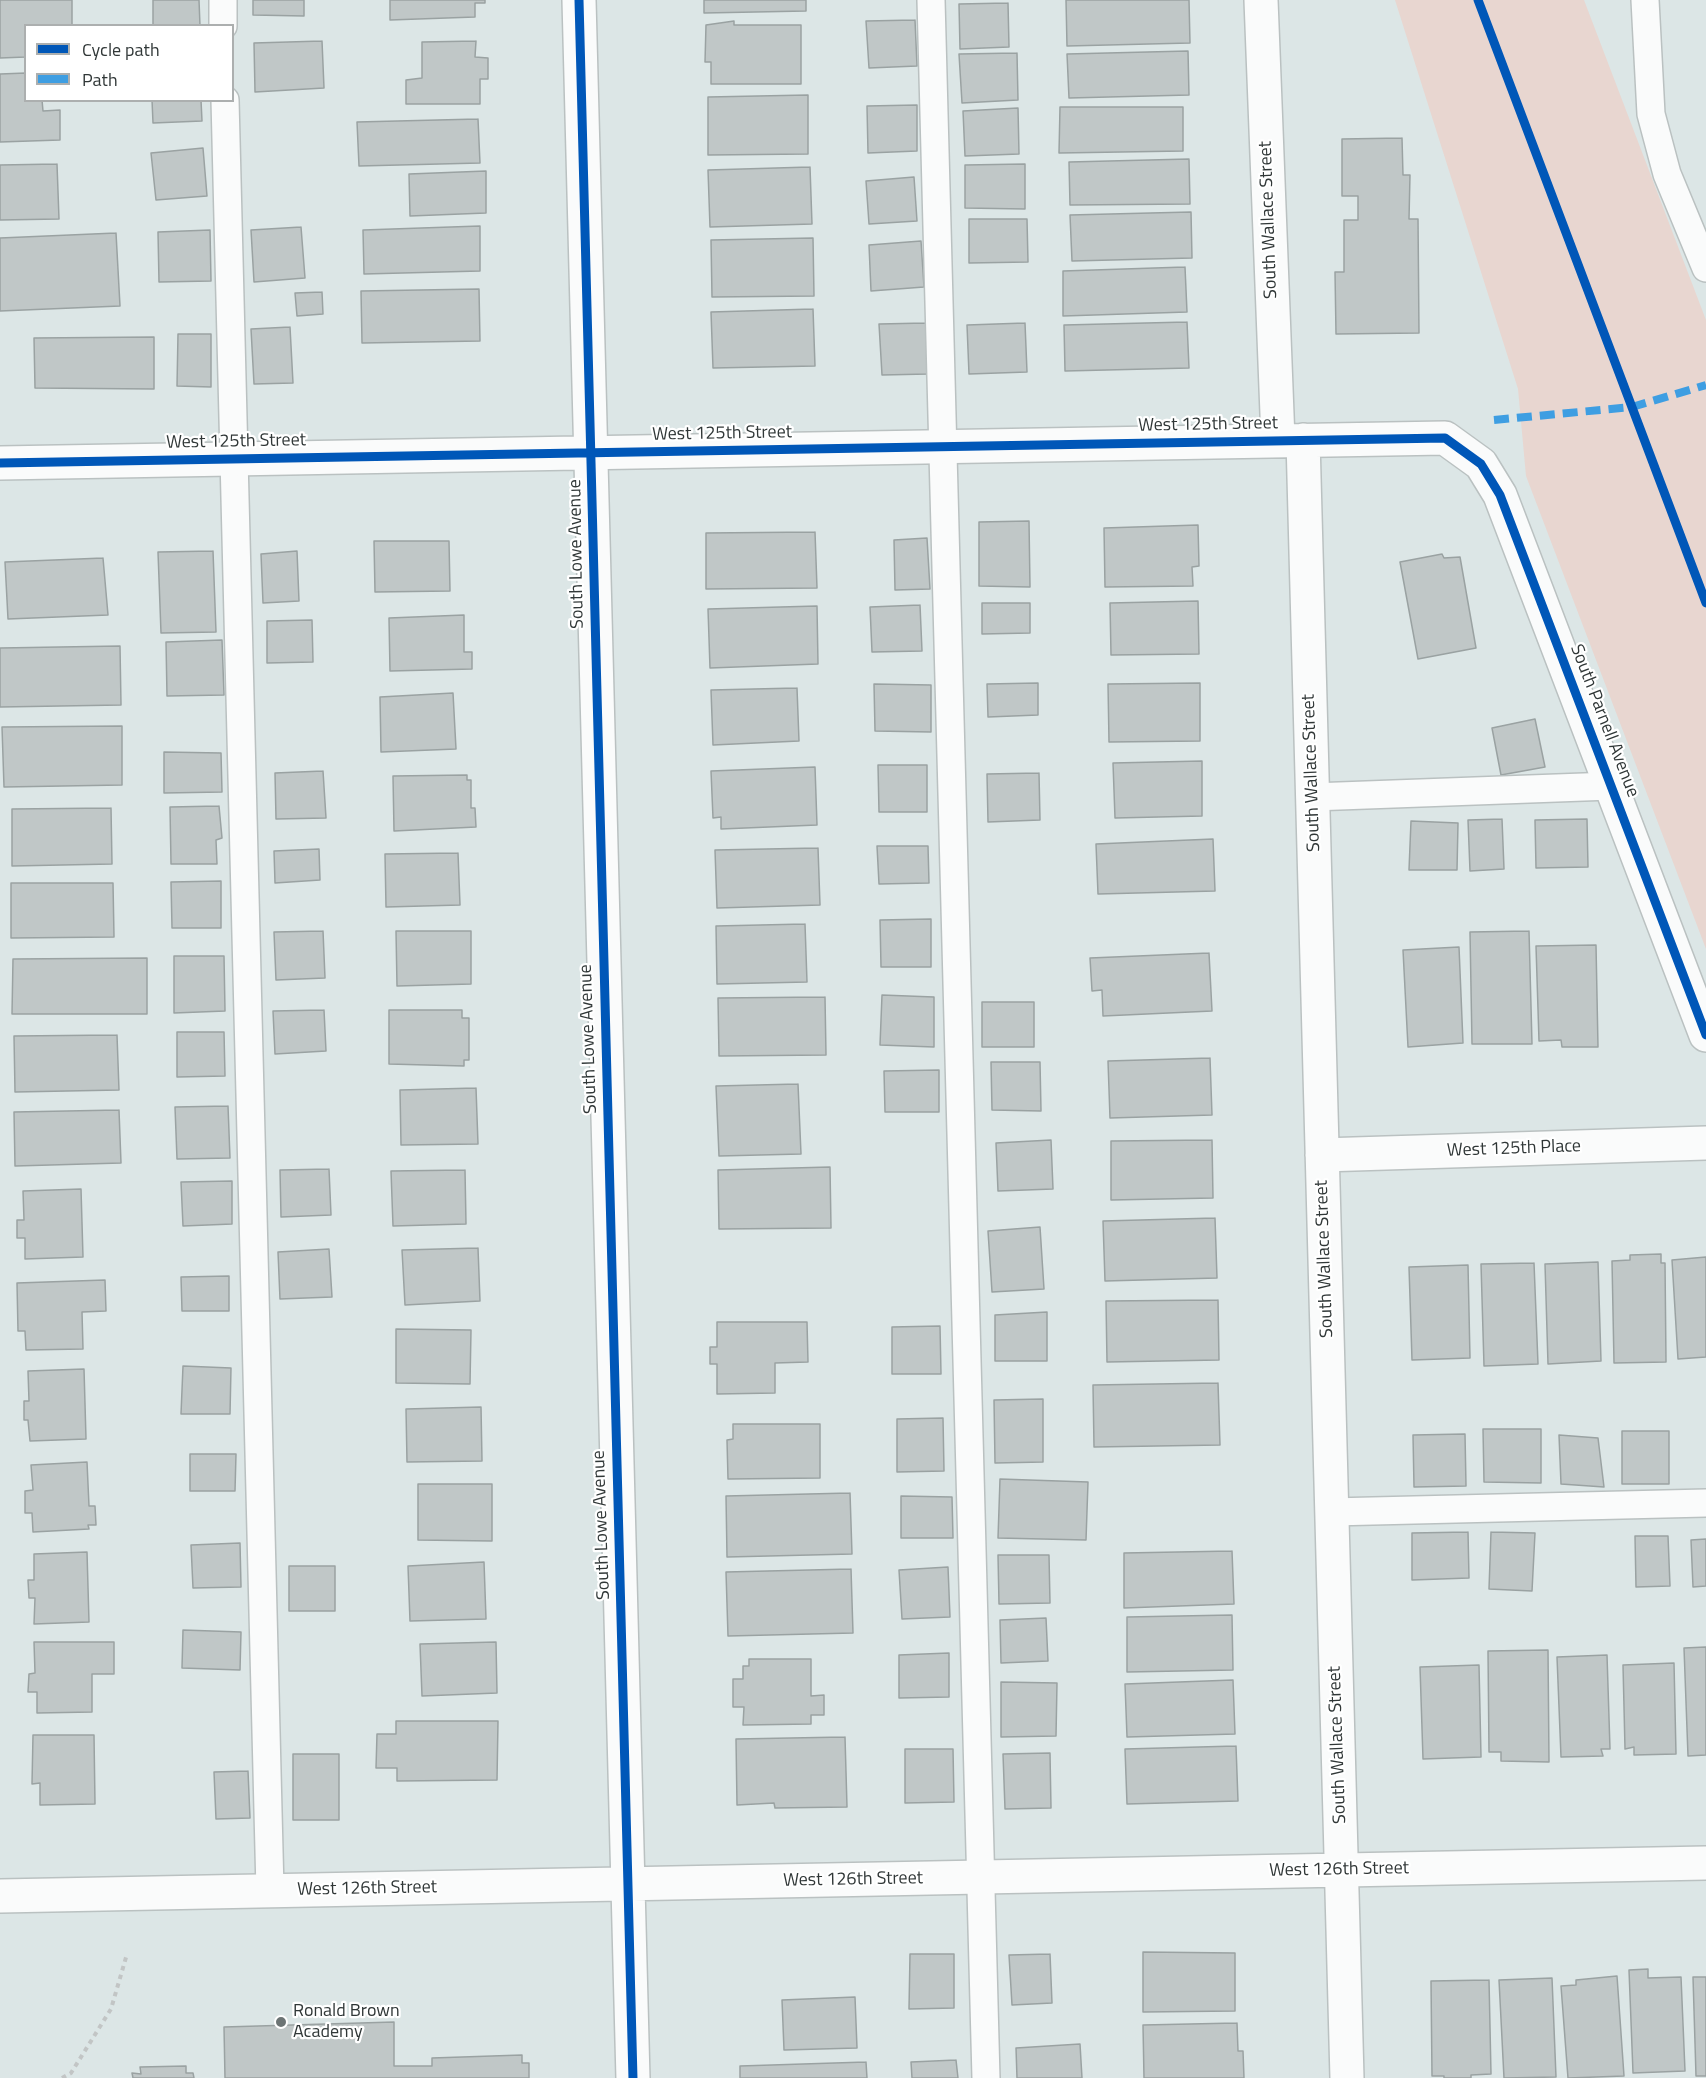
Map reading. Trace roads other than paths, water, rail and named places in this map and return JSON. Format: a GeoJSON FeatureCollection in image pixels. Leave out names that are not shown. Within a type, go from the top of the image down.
{"type":"FeatureCollection","features":[{"type":"Feature","properties":{"kind":"street","name":"South Lowe Avenue"},"geometry":{"type":"LineString","coordinates":[[579,0],[633,2078]]}},
{"type":"Feature","properties":{"kind":"street","name":"South Wallace Street"},"geometry":{"type":"LineString","coordinates":[[1261,0],[1312,797],[1347,2078]]}},
{"type":"Feature","properties":{"kind":"street","name":"West 125th Street"},"geometry":{"type":"LineString","coordinates":[[0,463],[1445,438]]}},
{"type":"Feature","properties":{"kind":"street","name":"South Parnell Avenue"},"geometry":{"type":"LineString","coordinates":[[1445,438],[1481,464],[1500,495],[1706,1035]]}},
{"type":"Feature","properties":{"kind":"street","name":"West 125th Place"},"geometry":{"type":"LineString","coordinates":[[1322,1155],[1706,1143]]}},
{"type":"Feature","properties":{"kind":"street","name":"West 126th Street"},"geometry":{"type":"LineString","coordinates":[[0,1896],[1706,1863]]}},
{"type":"Feature","properties":{"kind":"lane"},"geometry":{"type":"LineString","coordinates":[[223,0],[223,24]]}},
{"type":"Feature","properties":{"kind":"lane"},"geometry":{"type":"LineString","coordinates":[[931,0],[986,2078]]}},
{"type":"Feature","properties":{"kind":"lane"},"geometry":{"type":"LineString","coordinates":[[1645,0],[1651,114],[1667,174],[1706,268]]}},
{"type":"Feature","properties":{"kind":"lane"},"geometry":{"type":"LineString","coordinates":[[225,102],[270,1890]]}},
{"type":"Feature","properties":{"kind":"lane"},"geometry":{"type":"LineString","coordinates":[[1312,797],[1611,786]]}},
{"type":"Feature","properties":{"kind":"lane"},"geometry":{"type":"LineString","coordinates":[[1331,1512],[1706,1503]]}},
{"type":"Feature","properties":{"kind":"place","name":"Ronald Brown Academy"},"geometry":{"type":"Point","coordinates":[281,2022]}}]}
